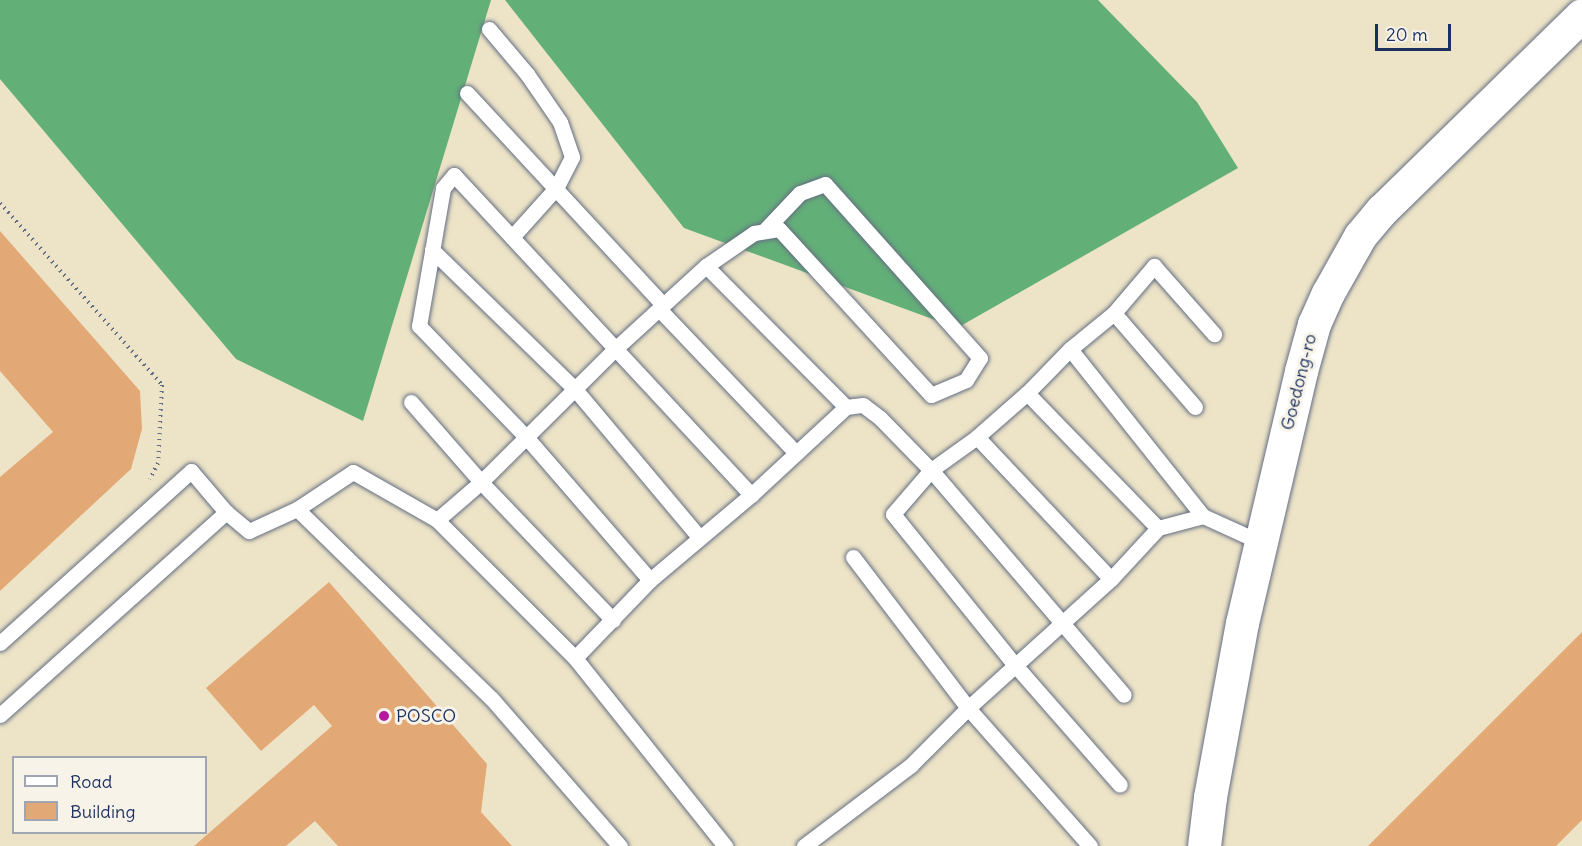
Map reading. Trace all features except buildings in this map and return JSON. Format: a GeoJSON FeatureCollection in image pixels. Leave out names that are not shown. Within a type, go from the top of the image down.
{"type":"FeatureCollection","features":[{"type":"Feature","properties":{"kind":"street","name":"Goedong-ro"},"geometry":{"type":"LineString","coordinates":[[1204,846],[1229,686],[1260,542],[1314,324],[1343,263],[1360,236],[1382,210],[1582,15]]}},
{"type":"Feature","properties":{"kind":"lane"},"geometry":{"type":"LineString","coordinates":[[489,29],[527,74],[560,122],[572,157],[556,188],[512,237]]}},
{"type":"Feature","properties":{"kind":"lane"},"geometry":{"type":"LineString","coordinates":[[467,93],[796,453]]}},
{"type":"Feature","properties":{"kind":"lane"},"geometry":{"type":"LineString","coordinates":[[650,580],[526,437],[419,326],[443,188],[454,175],[751,495]]}},
{"type":"Feature","properties":{"kind":"lane"},"geometry":{"type":"LineString","coordinates":[[437,520],[481,482],[574,388],[706,266],[754,233],[779,229],[931,395],[966,380],[980,358],[825,184],[800,193],[764,231]]}},
{"type":"Feature","properties":{"kind":"lane"},"geometry":{"type":"LineString","coordinates":[[432,250],[574,388],[699,537]]}},
{"type":"Feature","properties":{"kind":"lane"},"geometry":{"type":"LineString","coordinates":[[706,266],[846,407]]}},
{"type":"Feature","properties":{"kind":"lane"},"geometry":{"type":"LineString","coordinates":[[1120,785],[1015,665],[893,514],[931,470],[977,437],[1027,393],[1070,349],[1114,313],[1154,266],[1215,334]]}},
{"type":"Feature","properties":{"kind":"lane"},"geometry":{"type":"LineString","coordinates":[[1114,313],[1195,406]]}},
{"type":"Feature","properties":{"kind":"lane"},"geometry":{"type":"LineString","coordinates":[[1070,349],[1203,516],[1260,542]]}},
{"type":"Feature","properties":{"kind":"lane"},"geometry":{"type":"LineString","coordinates":[[1027,393],[1158,528]]}},
{"type":"Feature","properties":{"kind":"lane"},"geometry":{"type":"LineString","coordinates":[[411,402],[481,482],[613,620]]}},
{"type":"Feature","properties":{"kind":"lane"},"geometry":{"type":"LineString","coordinates":[[576,658],[650,580],[751,495],[846,407],[863,405],[880,418],[931,470],[1063,621],[1124,695]]}},
{"type":"Feature","properties":{"kind":"lane"},"geometry":{"type":"LineString","coordinates":[[977,437],[1111,579]]}},
{"type":"Feature","properties":{"kind":"lane"},"geometry":{"type":"LineString","coordinates":[[0,643],[191,471],[226,512],[249,531],[297,509],[353,472],[437,520],[576,658],[725,846]]}},
{"type":"Feature","properties":{"kind":"lane"},"geometry":{"type":"LineString","coordinates":[[297,509],[492,699],[621,846]]}},
{"type":"Feature","properties":{"kind":"lane"},"geometry":{"type":"LineString","coordinates":[[0,715],[226,512]]}},
{"type":"Feature","properties":{"kind":"lane"},"geometry":{"type":"LineString","coordinates":[[804,846],[911,765],[968,708],[1111,579],[1158,528],[1203,516]]}},
{"type":"Feature","properties":{"kind":"lane"},"geometry":{"type":"LineString","coordinates":[[853,557],[968,708],[1090,846]]}},
{"type":"Feature","properties":{"kind":"path"},"geometry":{"type":"LineString","coordinates":[[0,203],[162,385],[158,463],[148,483]]}},
{"type":"Feature","properties":{"kind":"green space"},"geometry":{"type":"Polygon","coordinates":[[[0,0],[491,0],[363,421],[236,359],[0,79],[0,0]]]}},
{"type":"Feature","properties":{"kind":"green space"},"geometry":{"type":"Polygon","coordinates":[[[505,0],[1098,0],[1197,102],[1238,168],[957,328],[684,228],[505,0]]]}},
{"type":"Feature","properties":{"kind":"place","name":"POSCO"},"geometry":{"type":"Point","coordinates":[384,716]}}]}
